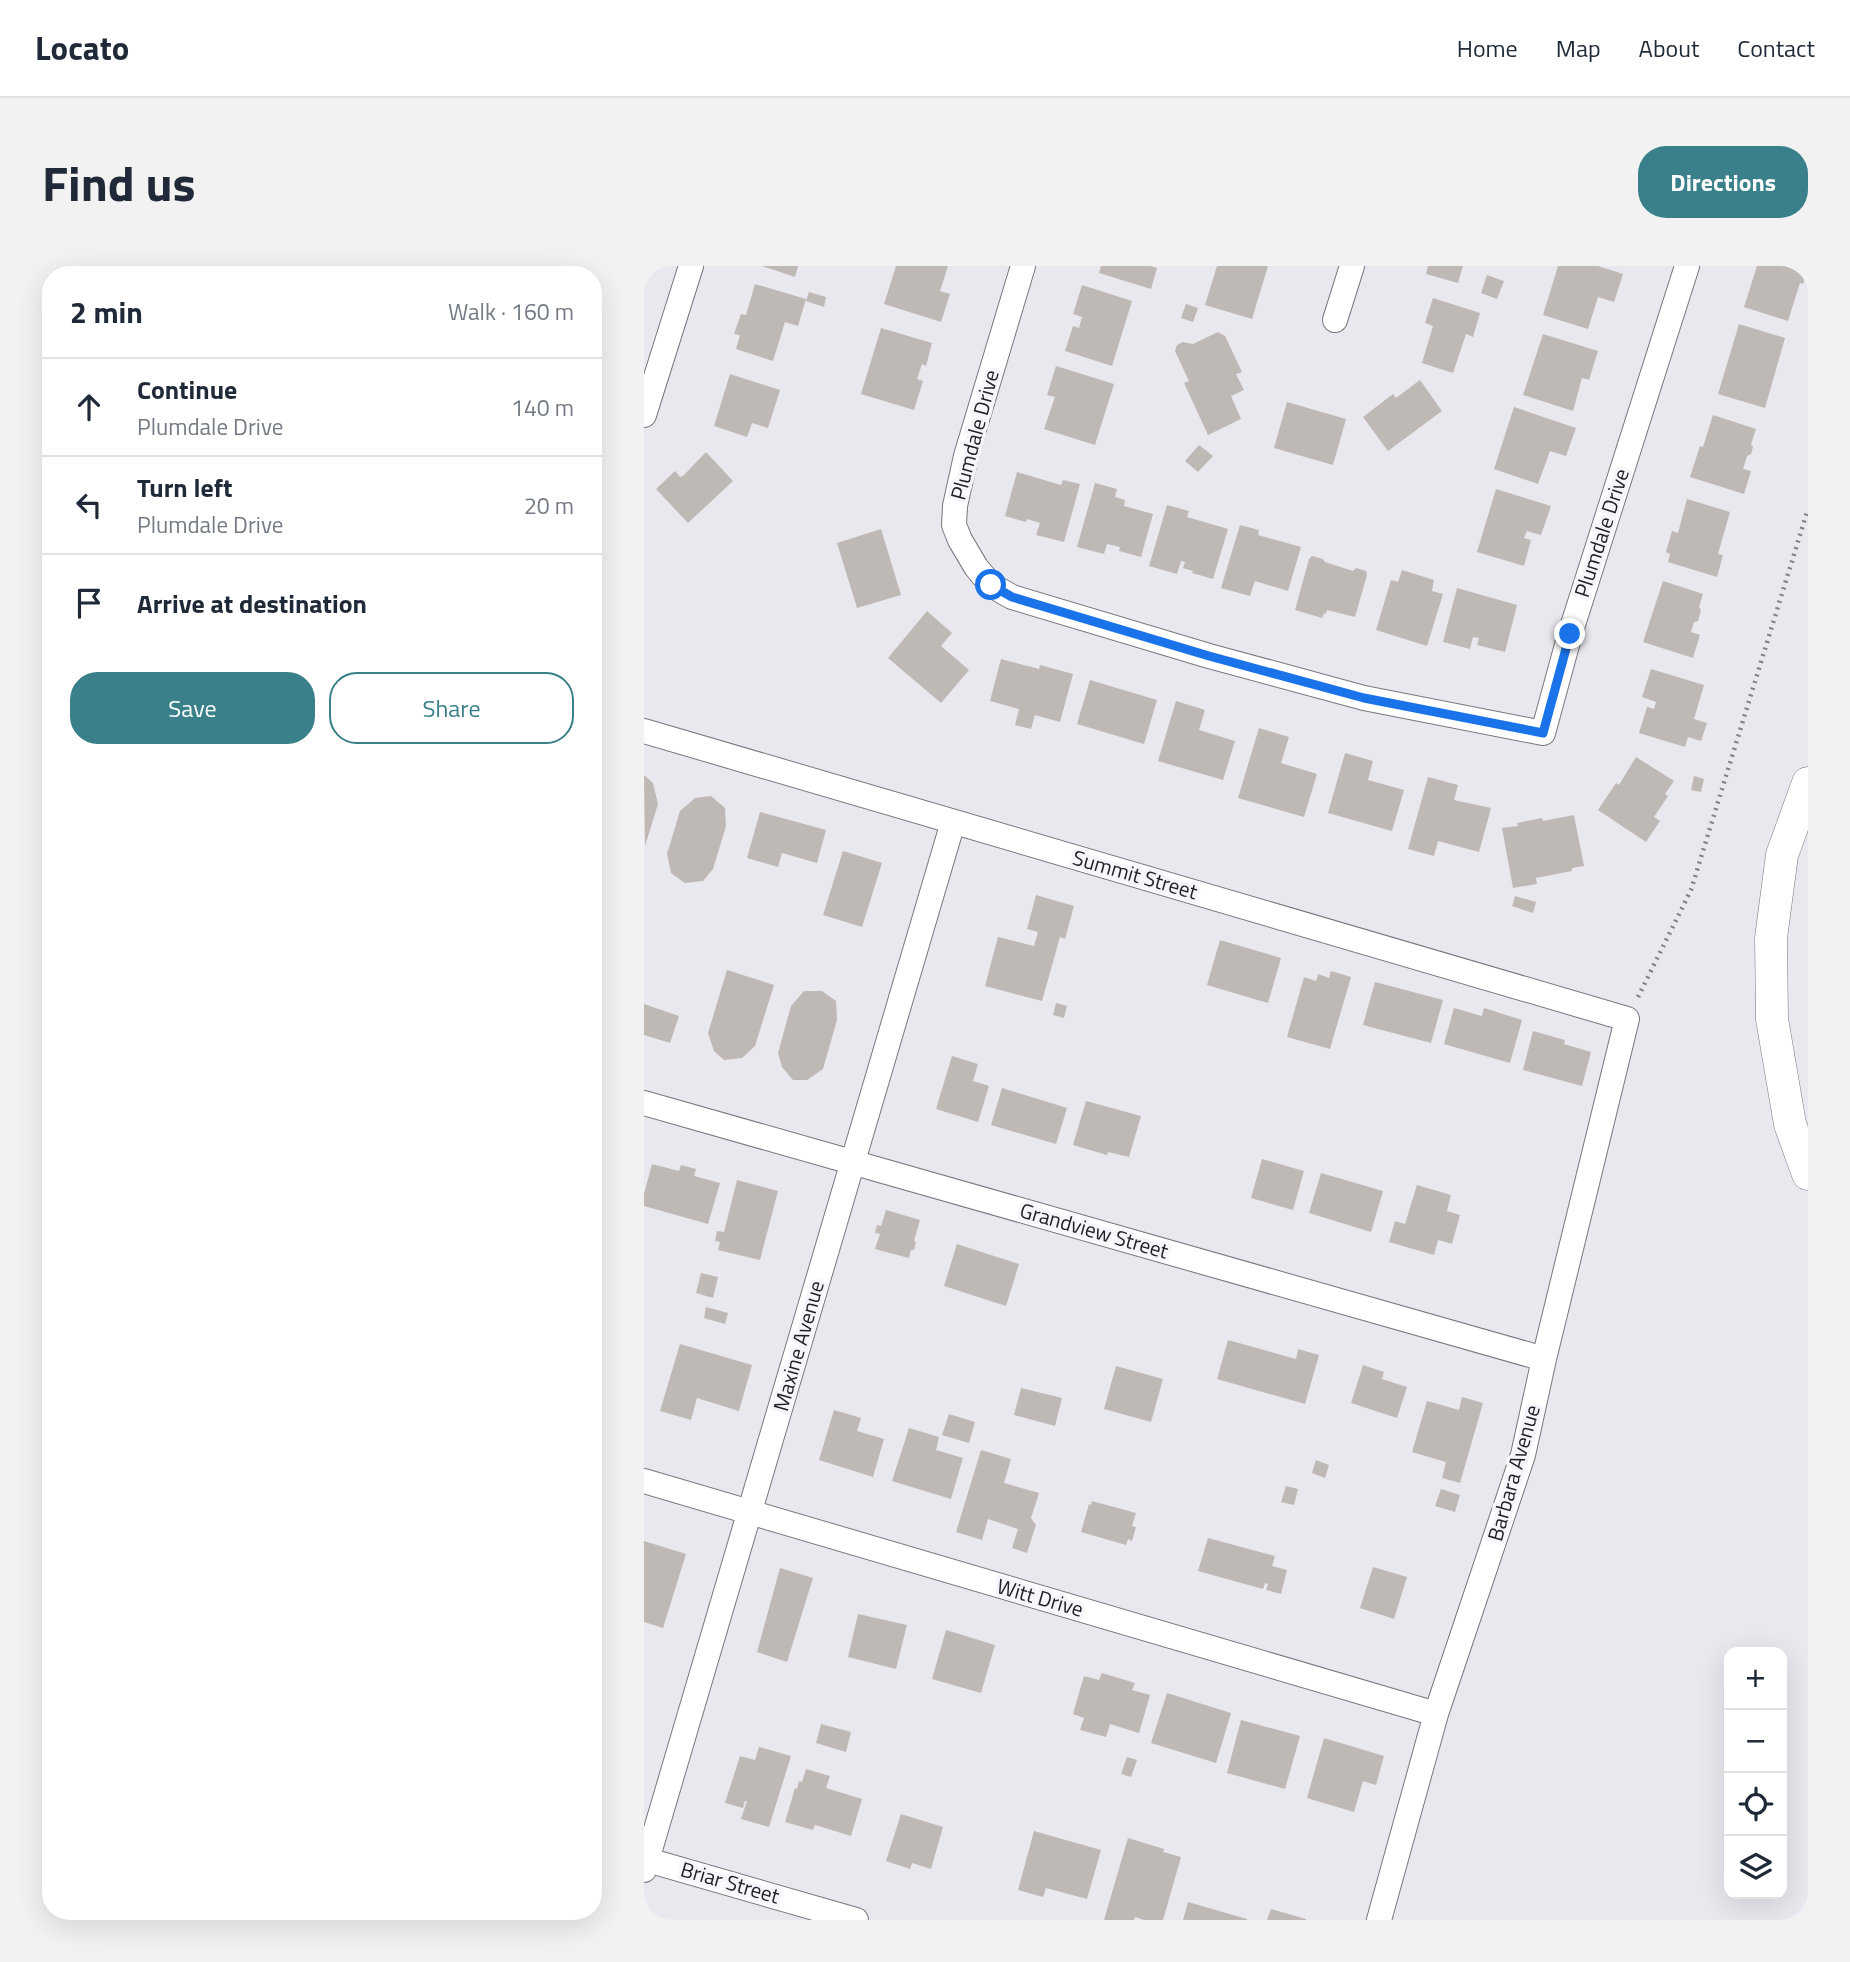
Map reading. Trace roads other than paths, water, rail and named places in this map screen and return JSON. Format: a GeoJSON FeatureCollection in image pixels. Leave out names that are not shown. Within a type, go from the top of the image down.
{"type":"FeatureCollection","features":[{"type":"Feature","properties":{"kind":"street"},"geometry":{"type":"LineString","coordinates":[[644,415],[691,266]]}},
{"type":"Feature","properties":{"kind":"street","name":"Plumdale Drive"},"geometry":{"type":"LineString","coordinates":[[1023,266],[966,456],[955,506],[954,524],[960,540],[976,567],[991,585],[1012,597],[1351,695],[1543,733],[1570,634],[1687,266]]}},
{"type":"Feature","properties":{"kind":"street"},"geometry":{"type":"LineString","coordinates":[[1335,320],[1352,266]]}},
{"type":"Feature","properties":{"kind":"street","name":"Summit Street"},"geometry":{"type":"LineString","coordinates":[[644,732],[1627,1019]]}},
{"type":"Feature","properties":{"kind":"street"},"geometry":{"type":"LineString","coordinates":[[1808,783],[1782,855],[1771,938],[1772,1019],[1790,1124],[1808,1174]]}},
{"type":"Feature","properties":{"kind":"street","name":"Maxine Avenue"},"geometry":{"type":"LineString","coordinates":[[645,1863],[953,822]]}},
{"type":"Feature","properties":{"kind":"street","name":"Barbara Avenue"},"geometry":{"type":"LineString","coordinates":[[1379,1920],[1436,1714],[1523,1455],[1627,1019]]}},
{"type":"Feature","properties":{"kind":"street","name":"Grandview Street"},"geometry":{"type":"LineString","coordinates":[[644,1103],[1544,1359]]}},
{"type":"Feature","properties":{"kind":"street","name":"Witt Drive"},"geometry":{"type":"LineString","coordinates":[[644,1481],[1436,1714]]}},
{"type":"Feature","properties":{"kind":"street","name":"Briar Street"},"geometry":{"type":"LineString","coordinates":[[645,1863],[856,1920]]}}]}
